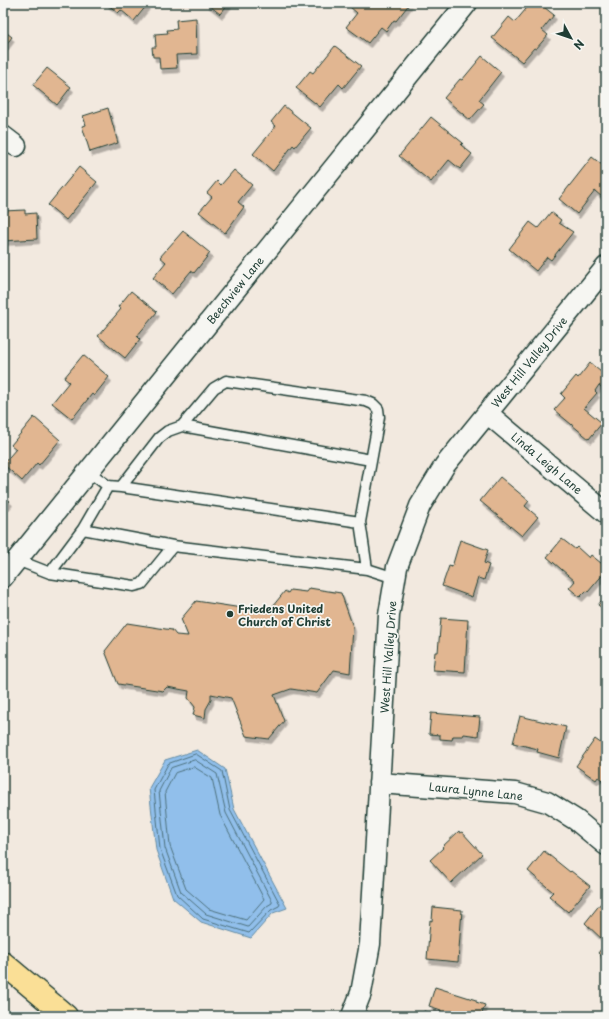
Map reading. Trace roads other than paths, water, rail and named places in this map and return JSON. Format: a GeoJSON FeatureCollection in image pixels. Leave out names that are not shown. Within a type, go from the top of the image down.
{"type":"FeatureCollection","features":[{"type":"Feature","properties":{"kind":"main road"},"geometry":{"type":"LineString","coordinates":[[3,962],[66,1016]]}},
{"type":"Feature","properties":{"kind":"street","name":"Beechview Lane"},"geometry":{"type":"LineString","coordinates":[[3,577],[467,3]]}},
{"type":"Feature","properties":{"kind":"street","name":"West Hill Valley Drive"},"geometry":{"type":"LineString","coordinates":[[352,1016],[361,993],[370,944],[389,615],[397,567],[420,506],[445,465],[606,267]]}},
{"type":"Feature","properties":{"kind":"street","name":"Linda Leigh Lane"},"geometry":{"type":"LineString","coordinates":[[487,413],[606,513]]}},
{"type":"Feature","properties":{"kind":"street","name":"Laura Lynne Lane"},"geometry":{"type":"LineString","coordinates":[[379,783],[515,793],[528,796],[547,802],[576,820],[606,845]]}},
{"type":"Feature","properties":{"kind":"lane"},"geometry":{"type":"LineString","coordinates":[[182,426],[214,388],[226,381],[366,401],[373,404],[378,409],[379,417],[360,522],[366,569]]}},
{"type":"Feature","properties":{"kind":"lane"},"geometry":{"type":"LineString","coordinates":[[121,486],[159,438],[168,431],[182,426],[371,460]]}},
{"type":"Feature","properties":{"kind":"lane"},"geometry":{"type":"LineString","coordinates":[[88,471],[108,486],[121,486],[360,522]]}},
{"type":"Feature","properties":{"kind":"lane"},"geometry":{"type":"LineString","coordinates":[[50,573],[83,529],[108,486]]}},
{"type":"Feature","properties":{"kind":"lane"},"geometry":{"type":"LineString","coordinates":[[83,529],[173,546],[366,569],[395,578]]}},
{"type":"Feature","properties":{"kind":"lane"},"geometry":{"type":"LineString","coordinates":[[16,560],[50,573],[134,586],[142,584],[173,546]]}},
{"type":"Feature","properties":{"kind":"water"},"geometry":{"type":"Polygon","coordinates":[[[197,750],[225,769],[234,809],[287,908],[273,913],[251,938],[201,922],[173,898],[156,850],[149,788],[165,760],[197,750]]]}},
{"type":"Feature","properties":{"kind":"place","name":"Friedens United Church of Christ"},"geometry":{"type":"Point","coordinates":[230,614]}}]}
